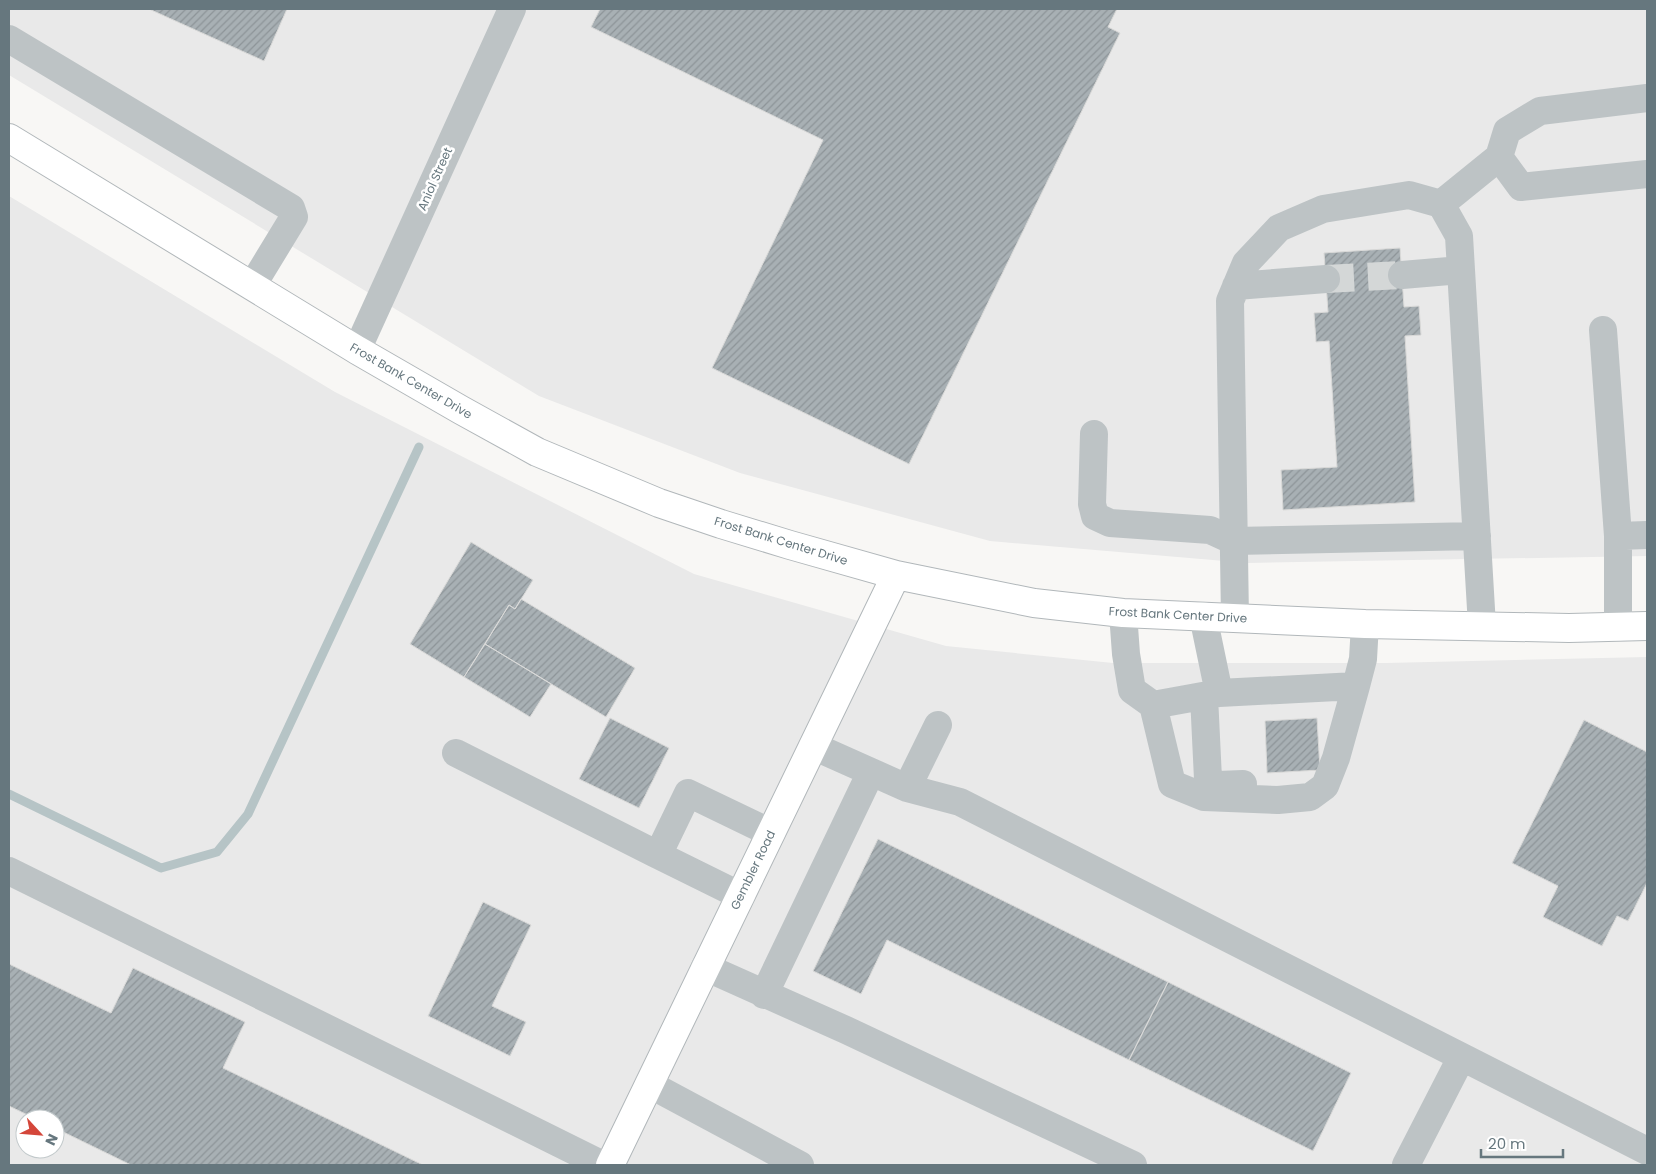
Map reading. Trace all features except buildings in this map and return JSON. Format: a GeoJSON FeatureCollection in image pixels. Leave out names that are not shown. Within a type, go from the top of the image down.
{"type":"FeatureCollection","features":[{"type":"Feature","properties":{"kind":"main road","name":"Frost Bank Center Drive"},"geometry":{"type":"LineString","coordinates":[[9,138],[357,350],[537,452],[603,480],[721,524],[896,575],[1034,603],[1123,613],[1365,624],[1569,628],[1647,626]]}},
{"type":"Feature","properties":{"kind":"main road","name":"Gembler Road"},"geometry":{"type":"LineString","coordinates":[[610,1165],[896,575]]}},
{"type":"Feature","properties":{"kind":"lane","name":"Aniol Street"},"geometry":{"type":"LineString","coordinates":[[357,350],[512,9]]}},
{"type":"Feature","properties":{"kind":"lane"},"geometry":{"type":"LineString","coordinates":[[9,38],[291,208],[294,217],[252,286]]}},
{"type":"Feature","properties":{"kind":"lane"},"geometry":{"type":"LineString","coordinates":[[1441,204],[1499,157],[1507,131],[1540,111],[1647,98]]}},
{"type":"Feature","properties":{"kind":"lane"},"geometry":{"type":"LineString","coordinates":[[1499,157],[1521,186],[1647,174]]}},
{"type":"Feature","properties":{"kind":"lane"},"geometry":{"type":"LineString","coordinates":[[1235,618],[1230,301],[1236,286],[1246,262],[1279,228],[1323,209],[1410,195],[1441,204],[1459,236],[1482,626]]}},
{"type":"Feature","properties":{"kind":"lane"},"geometry":{"type":"LineString","coordinates":[[1402,275],[1461,270]]}},
{"type":"Feature","properties":{"kind":"lane"},"geometry":{"type":"LineString","coordinates":[[1236,286],[1326,280]]}},
{"type":"Feature","properties":{"kind":"lane"},"geometry":{"type":"LineString","coordinates":[[1603,330],[1618,536],[1618,626]]}},
{"type":"Feature","properties":{"kind":"lane"},"geometry":{"type":"LineString","coordinates":[[1094,434],[1092,504],[1095,516],[1110,523],[1210,530],[1234,541],[1477,536]]}},
{"type":"Feature","properties":{"kind":"lane"},"geometry":{"type":"LineString","coordinates":[[1618,536],[1647,535]]}},
{"type":"Feature","properties":{"kind":"lane"},"geometry":{"type":"LineString","coordinates":[[1123,613],[1126,654],[1132,690],[1153,705],[1172,784],[1204,797],[1278,800],[1310,797],[1325,786],[1336,758],[1363,659],[1365,624]]}},
{"type":"Feature","properties":{"kind":"lane"},"geometry":{"type":"LineString","coordinates":[[1203,616],[1212,694],[1208,779],[1218,786],[1257,784],[1266,786],[1278,800]]}},
{"type":"Feature","properties":{"kind":"lane"},"geometry":{"type":"LineString","coordinates":[[1153,705],[1212,694],[1356,686]]}},
{"type":"Feature","properties":{"kind":"lane"},"geometry":{"type":"LineString","coordinates":[[907,788],[938,726]]}},
{"type":"Feature","properties":{"kind":"lane"},"geometry":{"type":"LineString","coordinates":[[812,746],[907,788],[960,802],[1647,1151]]}},
{"type":"Feature","properties":{"kind":"lane"},"geometry":{"type":"LineString","coordinates":[[456,753],[741,896]]}},
{"type":"Feature","properties":{"kind":"lane"},"geometry":{"type":"LineString","coordinates":[[764,995],[871,772]]}},
{"type":"Feature","properties":{"kind":"lane"},"geometry":{"type":"LineString","coordinates":[[658,855],[688,794],[771,833]]}},
{"type":"Feature","properties":{"kind":"lane"},"geometry":{"type":"LineString","coordinates":[[9,870],[603,1165]]}},
{"type":"Feature","properties":{"kind":"lane"},"geometry":{"type":"LineString","coordinates":[[705,967],[846,1030],[1133,1165]]}},
{"type":"Feature","properties":{"kind":"lane"},"geometry":{"type":"LineString","coordinates":[[1406,1165],[1461,1058]]}},
{"type":"Feature","properties":{"kind":"lane"},"geometry":{"type":"LineString","coordinates":[[649,1084],[800,1165]]}},
{"type":"Feature","properties":{"kind":"shaded area"},"geometry":{"type":"Polygon","coordinates":[[[9,9],[1647,9],[1647,556],[1248,563],[990,541],[740,473],[539,396],[9,75],[9,9]]]}},
{"type":"Feature","properties":{"kind":"shaded area"},"geometry":{"type":"Polygon","coordinates":[[[9,196],[335,392],[694,574],[946,646],[1113,663],[1386,663],[1647,657],[1647,1165],[9,1165],[9,196]]]}},
{"type":"Feature","properties":{"kind":"waterway"},"geometry":{"type":"LineString","coordinates":[[9,794],[161,868],[217,852],[248,814],[419,447]]}},
{"type":"Feature","properties":{"kind":"tunnel"},"geometry":{"type":"LineString","coordinates":[[1326,279],[1402,275]]}}]}
